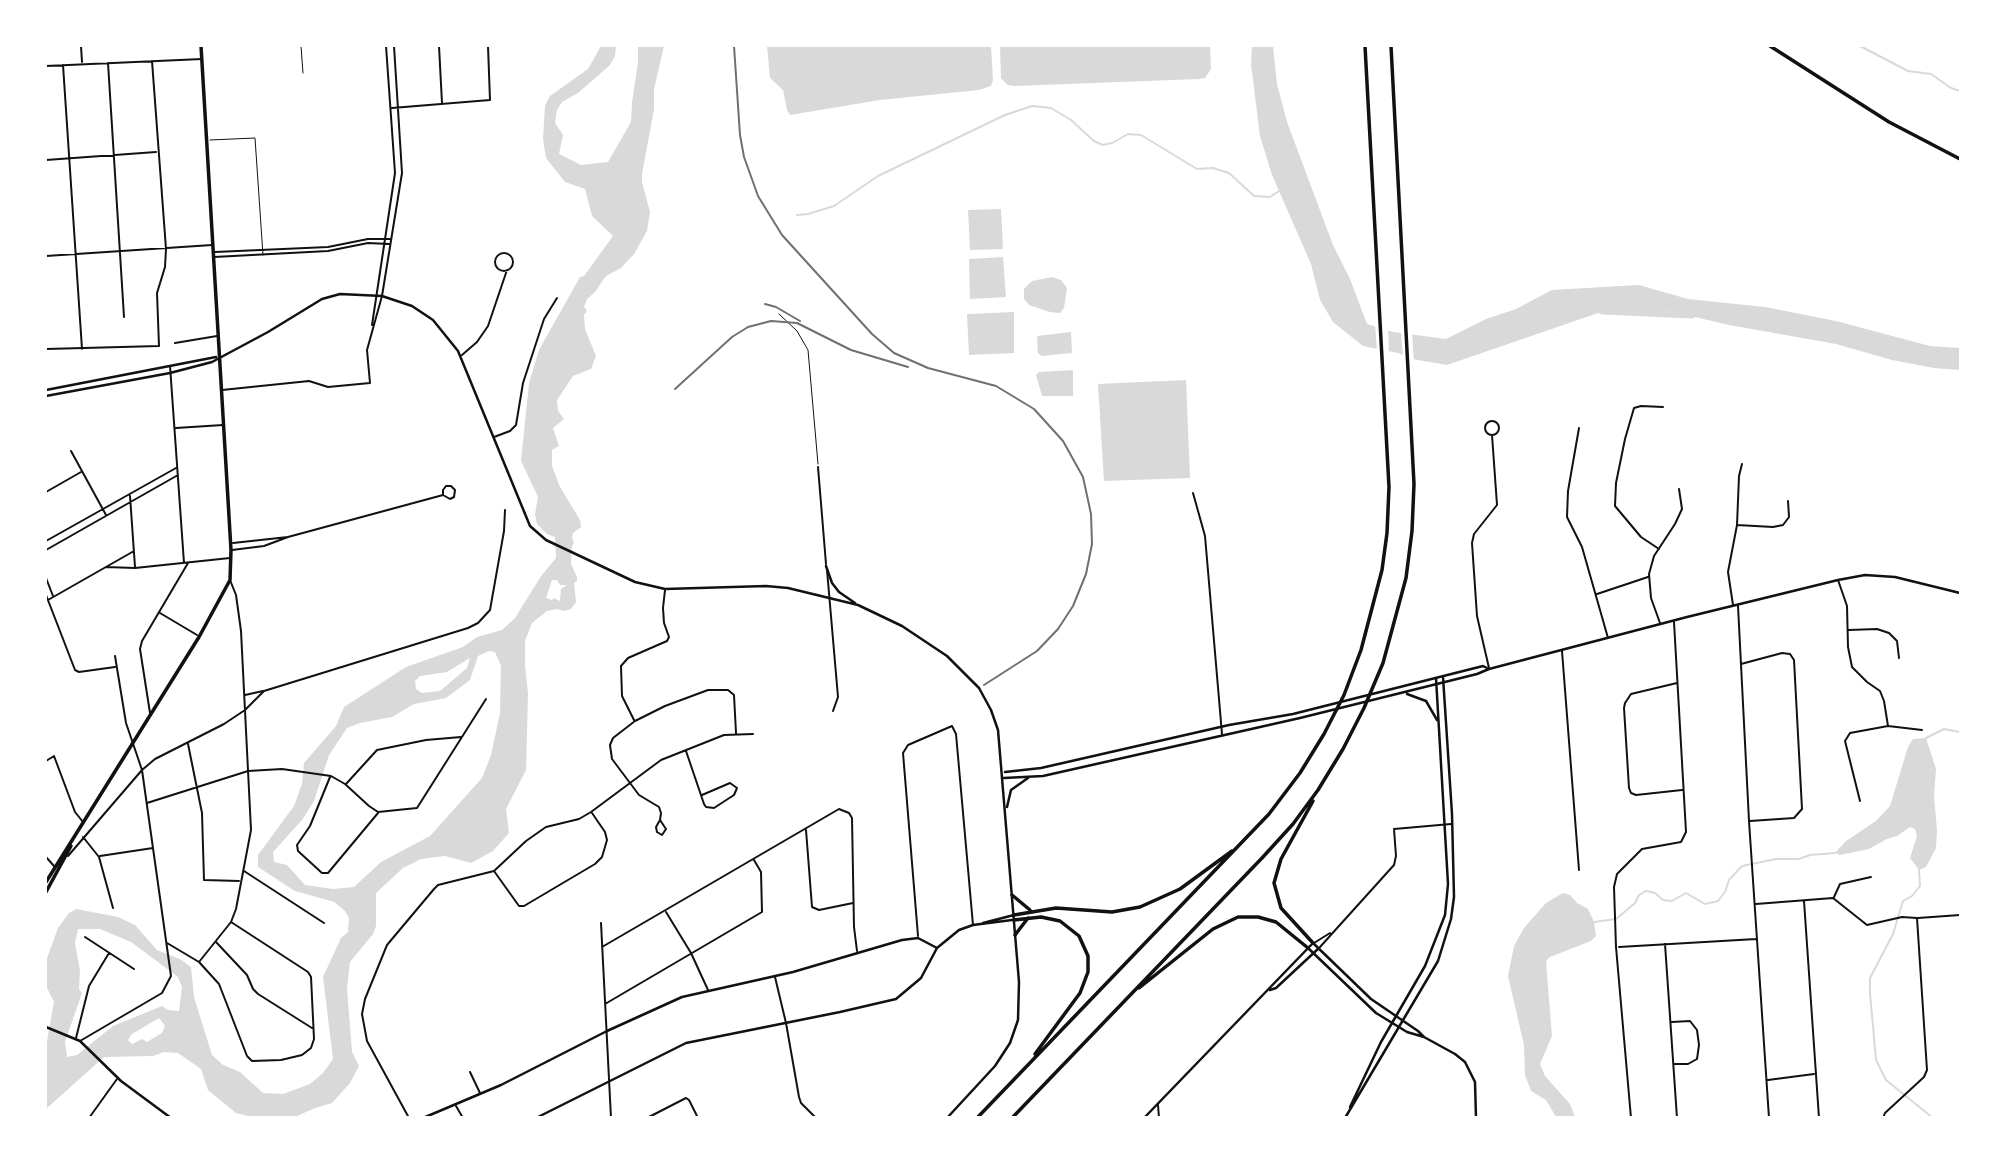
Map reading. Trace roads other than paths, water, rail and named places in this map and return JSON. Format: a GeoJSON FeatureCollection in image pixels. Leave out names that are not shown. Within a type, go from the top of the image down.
{"type":"FeatureCollection","features":[{"type":"Feature","properties":{"kind":"main road"},"geometry":{"type":"LineString","coordinates":[[46,882],[199,636],[230,580],[232,558],[201,46]]}},
{"type":"Feature","properties":{"kind":"main road"},"geometry":{"type":"LineString","coordinates":[[976,1118],[1241,845],[1285,793],[1315,749],[1343,695],[1367,632],[1380,578],[1388,517],[1388,471],[1365,46]]}},
{"type":"Feature","properties":{"kind":"main road"},"geometry":{"type":"LineString","coordinates":[[1313,943],[1281,908],[1274,883],[1278,864],[1371,694],[1388,647],[1402,594],[1411,543],[1414,496],[1409,368],[1391,46]]}},
{"type":"Feature","properties":{"kind":"main road"},"geometry":{"type":"LineString","coordinates":[[1770,46],[1895,125],[1961,159]]}},
{"type":"Feature","properties":{"kind":"main road"},"geometry":{"type":"LineString","coordinates":[[1012,1118],[1270,850],[1318,790]]}},
{"type":"Feature","properties":{"kind":"main road"},"geometry":{"type":"LineString","coordinates":[[46,892],[76,835]]}},
{"type":"Feature","properties":{"kind":"main road"},"geometry":{"type":"LineString","coordinates":[[1014,917],[1032,911],[1061,908],[1117,912],[1140,907],[1174,892],[1241,845]]}},
{"type":"Feature","properties":{"kind":"main road"},"geometry":{"type":"LineString","coordinates":[[1012,895],[1032,911]]}},
{"type":"Feature","properties":{"kind":"main road"},"geometry":{"type":"LineString","coordinates":[[1127,998],[1208,933],[1235,918],[1254,916],[1276,922],[1308,948]]}},
{"type":"Feature","properties":{"kind":"main road"},"geometry":{"type":"LineString","coordinates":[[1014,917],[1051,918],[1069,926],[1085,946],[1088,968],[1078,998],[1025,1067]]}},
{"type":"Feature","properties":{"kind":"main road"},"geometry":{"type":"LineString","coordinates":[[1015,935],[1028,918]]}},
{"type":"Feature","properties":{"kind":"street"},"geometry":{"type":"LineString","coordinates":[[81,46],[82,64]]}},
{"type":"Feature","properties":{"kind":"street"},"geometry":{"type":"LineString","coordinates":[[221,390],[309,381],[328,387],[370,383],[367,350],[395,173],[386,46]]}},
{"type":"Feature","properties":{"kind":"street"},"geometry":{"type":"LineString","coordinates":[[372,326],[382,296],[402,173],[394,46]]}},
{"type":"Feature","properties":{"kind":"street"},"geometry":{"type":"LineString","coordinates":[[439,46],[442,104]]}},
{"type":"Feature","properties":{"kind":"street"},"geometry":{"type":"LineString","coordinates":[[391,108],[490,100],[488,46]]}},
{"type":"Feature","properties":{"kind":"street"},"geometry":{"type":"LineString","coordinates":[[46,66],[202,59]]}},
{"type":"Feature","properties":{"kind":"street"},"geometry":{"type":"LineString","coordinates":[[46,349],[159,346],[157,293],[165,267],[166,248],[152,61]]}},
{"type":"Feature","properties":{"kind":"street"},"geometry":{"type":"LineString","coordinates":[[108,63],[124,317]]}},
{"type":"Feature","properties":{"kind":"street"},"geometry":{"type":"LineString","coordinates":[[63,65],[82,350]]}},
{"type":"Feature","properties":{"kind":"street"},"geometry":{"type":"LineString","coordinates":[[46,160],[158,152]]}},
{"type":"Feature","properties":{"kind":"street"},"geometry":{"type":"LineString","coordinates":[[212,252],[328,247],[368,239],[391,239]]}},
{"type":"Feature","properties":{"kind":"street"},"geometry":{"type":"LineString","coordinates":[[213,257],[263,256],[328,251],[368,243],[390,244]]}},
{"type":"Feature","properties":{"kind":"street"},"geometry":{"type":"LineString","coordinates":[[46,256],[212,245]]}},
{"type":"Feature","properties":{"kind":"street"},"geometry":{"type":"LineString","coordinates":[[461,355],[477,342],[488,326],[507,270],[512,267],[511,256],[503,253],[496,258],[496,264],[499,269],[507,270]]}},
{"type":"Feature","properties":{"kind":"street"},"geometry":{"type":"LineString","coordinates":[[46,396],[170,373],[212,362],[322,299],[340,295],[382,296],[412,306],[433,320],[461,355],[530,526],[552,544],[635,582],[665,589],[766,586],[788,588],[858,605]]}},
{"type":"Feature","properties":{"kind":"street"},"geometry":{"type":"LineString","coordinates":[[493,438],[510,431],[516,425],[523,383],[544,319],[557,298]]}},
{"type":"Feature","properties":{"kind":"street"},"geometry":{"type":"LineString","coordinates":[[175,344],[218,336]]}},
{"type":"Feature","properties":{"kind":"street"},"geometry":{"type":"LineString","coordinates":[[46,390],[220,357]]}},
{"type":"Feature","properties":{"kind":"street"},"geometry":{"type":"LineString","coordinates":[[150,715],[140,649],[186,563],[170,366]]}},
{"type":"Feature","properties":{"kind":"street"},"geometry":{"type":"LineString","coordinates":[[102,378],[102,384]]}},
{"type":"Feature","properties":{"kind":"street"},"geometry":{"type":"LineString","coordinates":[[79,382],[80,388]]}},
{"type":"Feature","properties":{"kind":"street"},"geometry":{"type":"LineString","coordinates":[[1659,550],[1642,537],[1615,506],[1616,483],[1634,408],[1640,405],[1663,407]]}},
{"type":"Feature","properties":{"kind":"street"},"geometry":{"type":"LineString","coordinates":[[174,429],[224,425]]}},
{"type":"Feature","properties":{"kind":"street"},"geometry":{"type":"LineString","coordinates":[[1579,428],[1568,491],[1567,517],[1582,547],[1608,638]]}},
{"type":"Feature","properties":{"kind":"street"},"geometry":{"type":"LineString","coordinates":[[1489,668],[1477,616],[1472,541],[1474,534],[1497,505],[1492,435]]}},
{"type":"Feature","properties":{"kind":"street"},"geometry":{"type":"LineString","coordinates":[[71,451],[106,516]]}},
{"type":"Feature","properties":{"kind":"street"},"geometry":{"type":"LineString","coordinates":[[1741,464],[1737,525],[1728,572],[1735,605],[1741,663],[1769,1118]]}},
{"type":"Feature","properties":{"kind":"street"},"geometry":{"type":"LineString","coordinates":[[818,467],[838,697],[833,711]]}},
{"type":"Feature","properties":{"kind":"street"},"geometry":{"type":"LineString","coordinates":[[46,541],[177,468]]}},
{"type":"Feature","properties":{"kind":"street"},"geometry":{"type":"LineString","coordinates":[[46,492],[82,472]]}},
{"type":"Feature","properties":{"kind":"street"},"geometry":{"type":"LineString","coordinates":[[46,550],[178,475]]}},
{"type":"Feature","properties":{"kind":"street"},"geometry":{"type":"LineString","coordinates":[[149,484],[152,490]]}},
{"type":"Feature","properties":{"kind":"street"},"geometry":{"type":"LineString","coordinates":[[1661,624],[1651,598],[1649,577],[1654,556],[1682,509],[1679,489]]}},
{"type":"Feature","properties":{"kind":"street"},"geometry":{"type":"LineString","coordinates":[[1193,493],[1205,536],[1222,736]]}},
{"type":"Feature","properties":{"kind":"street"},"geometry":{"type":"LineString","coordinates":[[129,495],[135,569]]}},
{"type":"Feature","properties":{"kind":"street"},"geometry":{"type":"LineString","coordinates":[[231,543],[289,537],[443,495]]}},
{"type":"Feature","properties":{"kind":"street"},"geometry":{"type":"LineString","coordinates":[[1737,525],[1783,525],[1789,517],[1788,501]]}},
{"type":"Feature","properties":{"kind":"street"},"geometry":{"type":"LineString","coordinates":[[245,695],[478,623],[490,610],[504,531],[505,510]]}},
{"type":"Feature","properties":{"kind":"street"},"geometry":{"type":"LineString","coordinates":[[231,550],[264,547],[289,537]]}},
{"type":"Feature","properties":{"kind":"street"},"geometry":{"type":"LineString","coordinates":[[48,601],[134,551]]}},
{"type":"Feature","properties":{"kind":"street"},"geometry":{"type":"LineString","coordinates":[[106,567],[135,569],[232,558]]}},
{"type":"Feature","properties":{"kind":"street"},"geometry":{"type":"LineString","coordinates":[[826,566],[832,583],[839,592],[858,605],[924,639],[969,676],[991,710],[998,730],[1019,1010],[1010,1043],[995,1066],[947,1118]]}},
{"type":"Feature","properties":{"kind":"street"},"geometry":{"type":"LineString","coordinates":[[1006,809],[1012,790],[1021,781],[1031,777],[1404,694],[1485,672],[1489,668],[1838,580],[1864,575],[1895,577],[1961,593]]}},
{"type":"Feature","properties":{"kind":"street"},"geometry":{"type":"LineString","coordinates":[[1596,595],[1649,577]]}},
{"type":"Feature","properties":{"kind":"street"},"geometry":{"type":"LineString","coordinates":[[46,578],[53,597]]}},
{"type":"Feature","properties":{"kind":"street"},"geometry":{"type":"LineString","coordinates":[[199,962],[231,922],[242,881],[251,819],[241,631],[236,595],[230,580]]}},
{"type":"Feature","properties":{"kind":"street"},"geometry":{"type":"LineString","coordinates":[[1838,580],[1847,606],[1848,647],[1852,667],[1880,691],[1888,726]]}},
{"type":"Feature","properties":{"kind":"street"},"geometry":{"type":"LineString","coordinates":[[635,721],[622,696],[621,666],[628,658],[667,641],[663,608],[665,589]]}},
{"type":"Feature","properties":{"kind":"street"},"geometry":{"type":"LineString","coordinates":[[46,595],[75,670],[79,672],[117,667]]}},
{"type":"Feature","properties":{"kind":"street"},"geometry":{"type":"LineString","coordinates":[[159,612],[199,636]]}},
{"type":"Feature","properties":{"kind":"street"},"geometry":{"type":"LineString","coordinates":[[1631,1118],[1616,947],[1614,887],[1617,874],[1642,849],[1681,842],[1685,837],[1674,620]]}},
{"type":"Feature","properties":{"kind":"street"},"geometry":{"type":"LineString","coordinates":[[1849,630],[1877,629],[1889,633],[1897,641],[1899,658]]}},
{"type":"Feature","properties":{"kind":"street"},"geometry":{"type":"LineString","coordinates":[[1562,649],[1579,870]]}},
{"type":"Feature","properties":{"kind":"street"},"geometry":{"type":"LineString","coordinates":[[1741,663],[1782,653],[1790,654],[1794,660],[1802,809],[1794,818],[1749,821]]}},
{"type":"Feature","properties":{"kind":"street"},"geometry":{"type":"LineString","coordinates":[[80,1041],[162,993],[171,976],[142,770],[126,723],[115,656]]}},
{"type":"Feature","properties":{"kind":"street"},"geometry":{"type":"LineString","coordinates":[[1003,772],[1041,768],[1327,706],[1483,666],[1489,668]]}},
{"type":"Feature","properties":{"kind":"street"},"geometry":{"type":"LineString","coordinates":[[1345,1116],[1438,961],[1453,908],[1452,824],[1444,677]]}},
{"type":"Feature","properties":{"kind":"street"},"geometry":{"type":"LineString","coordinates":[[1345,1116],[1392,1022],[1425,966],[1441,932],[1445,915],[1448,884],[1436,678]]}},
{"type":"Feature","properties":{"kind":"street"},"geometry":{"type":"LineString","coordinates":[[1678,683],[1630,694],[1624,708],[1631,793],[1636,795],[1683,790]]}},
{"type":"Feature","properties":{"kind":"street"},"geometry":{"type":"LineString","coordinates":[[660,820],[659,807],[644,800],[612,759],[610,745],[613,738],[635,721],[698,694],[728,690],[734,695],[736,735]]}},
{"type":"Feature","properties":{"kind":"street"},"geometry":{"type":"LineString","coordinates":[[65,859],[142,770],[166,752],[188,743],[245,710],[264,691]]}},
{"type":"Feature","properties":{"kind":"street"},"geometry":{"type":"LineString","coordinates":[[1404,694],[1419,697],[1428,703],[1439,723]]}},
{"type":"Feature","properties":{"kind":"street"},"geometry":{"type":"LineString","coordinates":[[147,803],[248,771],[299,770],[331,776],[345,784],[378,812],[417,808],[486,699]]}},
{"type":"Feature","properties":{"kind":"street"},"geometry":{"type":"LineString","coordinates":[[918,937],[903,753],[908,745],[952,726],[956,734],[973,925]]}},
{"type":"Feature","properties":{"kind":"street"},"geometry":{"type":"LineString","coordinates":[[1860,801],[1845,741],[1850,733],[1888,726],[1922,730]]}},
{"type":"Feature","properties":{"kind":"street"},"geometry":{"type":"LineString","coordinates":[[409,1118],[367,1041],[362,1014],[365,999],[387,944],[435,887],[494,871],[545,827],[579,819],[654,764],[724,736],[753,734]]}},
{"type":"Feature","properties":{"kind":"street"},"geometry":{"type":"LineString","coordinates":[[345,784],[377,750],[426,740],[462,737]]}},
{"type":"Feature","properties":{"kind":"street"},"geometry":{"type":"LineString","coordinates":[[188,743],[202,813],[204,880],[242,881]]}},
{"type":"Feature","properties":{"kind":"street"},"geometry":{"type":"LineString","coordinates":[[686,750],[704,804],[709,808],[734,794],[737,788],[730,783],[702,795]]}},
{"type":"Feature","properties":{"kind":"street"},"geometry":{"type":"LineString","coordinates":[[46,761],[54,756],[75,812],[84,823]]}},
{"type":"Feature","properties":{"kind":"street"},"geometry":{"type":"LineString","coordinates":[[331,776],[310,826],[297,845],[298,850],[322,873],[328,873],[378,812]]}},
{"type":"Feature","properties":{"kind":"street"},"geometry":{"type":"LineString","coordinates":[[1003,778],[1031,777]]}},
{"type":"Feature","properties":{"kind":"street"},"geometry":{"type":"LineString","coordinates":[[602,947],[839,809],[849,813],[852,818],[857,951]]}},
{"type":"Feature","properties":{"kind":"street"},"geometry":{"type":"LineString","coordinates":[[494,871],[519,906],[524,906],[595,864],[601,858],[607,840],[605,832],[591,812]]}},
{"type":"Feature","properties":{"kind":"street"},"geometry":{"type":"LineString","coordinates":[[1144,1118],[1270,990],[1276,988],[1319,948],[1394,865],[1394,829],[1452,824]]}},
{"type":"Feature","properties":{"kind":"street"},"geometry":{"type":"LineString","coordinates":[[805,829],[812,907],[819,910],[854,903]]}},
{"type":"Feature","properties":{"kind":"street"},"geometry":{"type":"LineString","coordinates":[[83,836],[99,857],[113,908]]}},
{"type":"Feature","properties":{"kind":"street"},"geometry":{"type":"LineString","coordinates":[[99,857],[153,848]]}},
{"type":"Feature","properties":{"kind":"street"},"geometry":{"type":"LineString","coordinates":[[46,857],[55,867]]}},
{"type":"Feature","properties":{"kind":"street"},"geometry":{"type":"LineString","coordinates":[[605,1004],[762,912],[761,872],[754,860]]}},
{"type":"Feature","properties":{"kind":"street"},"geometry":{"type":"LineString","coordinates":[[244,870],[324,923]]}},
{"type":"Feature","properties":{"kind":"street"},"geometry":{"type":"LineString","coordinates":[[1833,898],[1840,884],[1871,877]]}},
{"type":"Feature","properties":{"kind":"street"},"geometry":{"type":"LineString","coordinates":[[1755,904],[1833,898],[1867,925],[1902,917],[1961,915]]}},
{"type":"Feature","properties":{"kind":"street"},"geometry":{"type":"LineString","coordinates":[[1804,900],[1819,1118]]}},
{"type":"Feature","properties":{"kind":"street"},"geometry":{"type":"LineString","coordinates":[[666,911],[691,953],[709,991]]}},
{"type":"Feature","properties":{"kind":"street"},"geometry":{"type":"LineString","coordinates":[[536,1118],[686,1044],[896,999],[921,978],[937,947],[959,930],[1014,917]]}},
{"type":"Feature","properties":{"kind":"street"},"geometry":{"type":"LineString","coordinates":[[1883,1118],[1885,1113],[1924,1077],[1927,1070],[1917,918]]}},
{"type":"Feature","properties":{"kind":"street"},"geometry":{"type":"LineString","coordinates":[[166,943],[199,962],[219,984],[247,1056],[252,1061],[281,1060],[302,1055],[311,1048],[314,1029],[312,977],[231,922]]}},
{"type":"Feature","properties":{"kind":"street"},"geometry":{"type":"LineString","coordinates":[[601,923],[611,1118]]}},
{"type":"Feature","properties":{"kind":"street"},"geometry":{"type":"LineString","coordinates":[[1270,990],[1271,985],[1313,943],[1331,933]]}},
{"type":"Feature","properties":{"kind":"street"},"geometry":{"type":"LineString","coordinates":[[85,937],[134,969]]}},
{"type":"Feature","properties":{"kind":"street"},"geometry":{"type":"LineString","coordinates":[[423,1118],[480,1094],[682,997],[918,937],[937,947]]}},
{"type":"Feature","properties":{"kind":"street"},"geometry":{"type":"LineString","coordinates":[[1616,947],[1757,939]]}},
{"type":"Feature","properties":{"kind":"street"},"geometry":{"type":"LineString","coordinates":[[215,942],[247,975],[258,994],[314,1029]]}},
{"type":"Feature","properties":{"kind":"street"},"geometry":{"type":"LineString","coordinates":[[1313,943],[1371,999],[1424,1037]]}},
{"type":"Feature","properties":{"kind":"street"},"geometry":{"type":"LineString","coordinates":[[1665,944],[1677,1118]]}},
{"type":"Feature","properties":{"kind":"street"},"geometry":{"type":"LineString","coordinates":[[1308,948],[1352,992],[1392,1022],[1424,1037],[1465,1062],[1475,1082],[1476,1118]]}},
{"type":"Feature","properties":{"kind":"street"},"geometry":{"type":"LineString","coordinates":[[75,1038],[89,986],[108,953]]}},
{"type":"Feature","properties":{"kind":"street"},"geometry":{"type":"LineString","coordinates":[[775,975],[801,1104],[816,1118]]}},
{"type":"Feature","properties":{"kind":"street"},"geometry":{"type":"LineString","coordinates":[[1671,1023],[1690,1021],[1697,1030],[1699,1045],[1697,1059],[1688,1064],[1674,1065]]}},
{"type":"Feature","properties":{"kind":"street"},"geometry":{"type":"LineString","coordinates":[[46,1027],[80,1041],[118,1078],[171,1118]]}},
{"type":"Feature","properties":{"kind":"street"},"geometry":{"type":"LineString","coordinates":[[470,1072],[480,1094]]}},
{"type":"Feature","properties":{"kind":"street"},"geometry":{"type":"LineString","coordinates":[[1767,1080],[1816,1074]]}},
{"type":"Feature","properties":{"kind":"street"},"geometry":{"type":"LineString","coordinates":[[89,1118],[118,1078]]}},
{"type":"Feature","properties":{"kind":"street"},"geometry":{"type":"LineString","coordinates":[[647,1118],[686,1098],[698,1118]]}},
{"type":"Feature","properties":{"kind":"street"},"geometry":{"type":"LineString","coordinates":[[455,1104],[463,1118]]}},
{"type":"Feature","properties":{"kind":"street"},"geometry":{"type":"LineString","coordinates":[[1158,1104],[1159,1118]]}},
{"type":"Feature","properties":{"kind":"lane"},"geometry":{"type":"LineString","coordinates":[[301,46],[303,73]]}},
{"type":"Feature","properties":{"kind":"lane"},"geometry":{"type":"LineString","coordinates":[[208,140],[255,138],[263,256]]}},
{"type":"Feature","properties":{"kind":"lane"},"geometry":{"type":"LineString","coordinates":[[779,314],[797,331],[808,350],[818,467]]}},
{"type":"Feature","properties":{"kind":"waterway"},"geometry":{"type":"LineString","coordinates":[[1860,46],[1908,71],[1931,74],[1960,91]]}},
{"type":"Feature","properties":{"kind":"waterway"},"geometry":{"type":"LineString","coordinates":[[797,215],[834,206],[878,176],[1005,115],[1032,106],[1051,108],[1103,145],[1128,134],[1141,135],[1197,169],[1213,168],[1229,173],[1254,196],[1270,197],[1279,191]]}},
{"type":"Feature","properties":{"kind":"waterway"},"geometry":{"type":"LineString","coordinates":[[1602,311],[1692,315]]}},
{"type":"Feature","properties":{"kind":"waterway"},"geometry":{"type":"LineString","coordinates":[[1926,738],[1944,729],[1960,732]]}},
{"type":"Feature","properties":{"kind":"waterway"},"geometry":{"type":"LineString","coordinates":[[1594,922],[1616,919],[1646,891],[1655,893],[1663,900],[1672,901],[1686,893],[1705,904],[1718,901],[1729,880],[1742,866],[1776,859],[1799,859],[1810,855],[1835,853]]}},
{"type":"Feature","properties":{"kind":"waterway"},"geometry":{"type":"LineString","coordinates":[[1919,870],[1920,886],[1912,896],[1903,901],[1893,934],[1870,978],[1870,993],[1876,1060],[1886,1080],[1933,1118]]}},
{"type":"Feature","properties":{"kind":"railway"},"geometry":{"type":"LineString","coordinates":[[734,46],[744,157],[758,196],[782,235],[872,334],[894,353],[928,368],[996,386],[1034,409],[1063,441],[1083,477],[1091,514],[1092,544],[1086,574],[1073,606],[1058,629],[1037,651],[984,685]]}},
{"type":"Feature","properties":{"kind":"railway"},"geometry":{"type":"LineString","coordinates":[[765,304],[776,307],[800,321]]}},
{"type":"Feature","properties":{"kind":"railway"},"geometry":{"type":"LineString","coordinates":[[675,389],[732,337],[748,327],[771,321],[797,323],[851,350],[908,367]]}}]}
